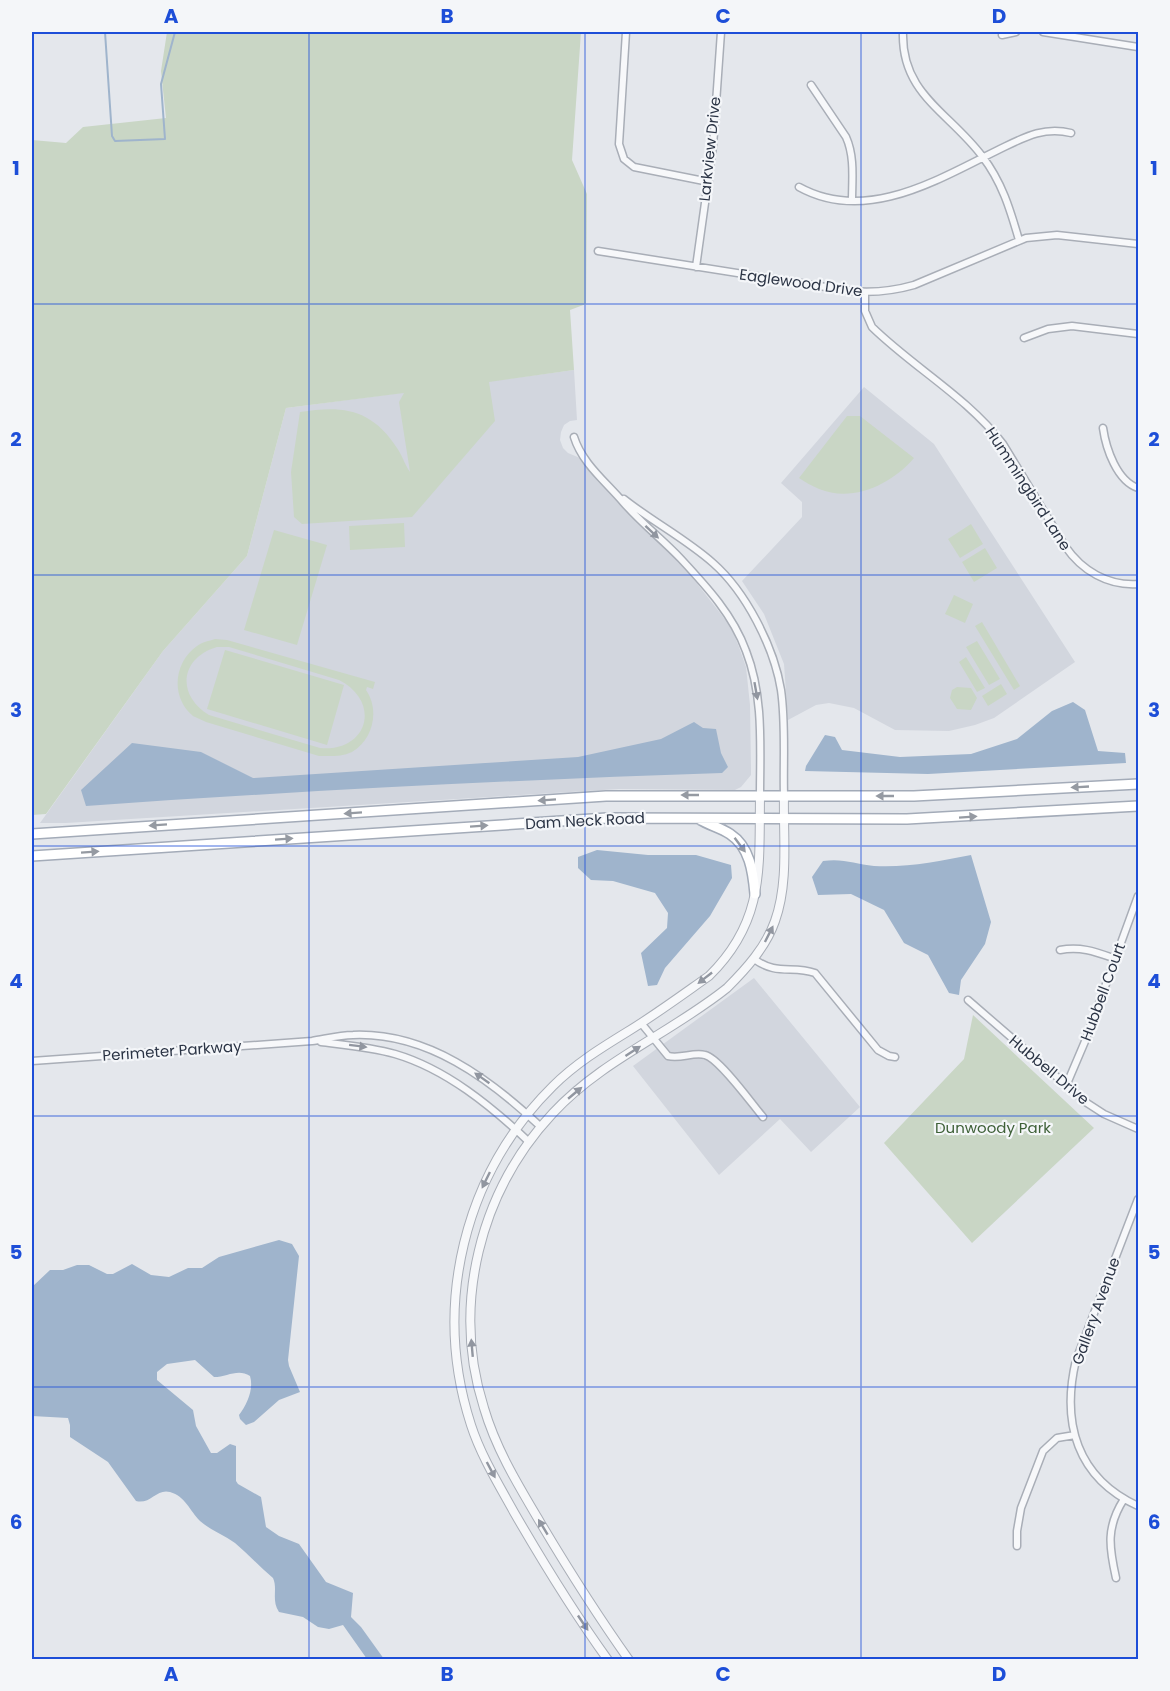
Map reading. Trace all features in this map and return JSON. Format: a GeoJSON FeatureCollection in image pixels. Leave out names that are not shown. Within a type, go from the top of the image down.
{"type":"FeatureCollection","features":[{"type":"Feature","properties":{"kind":"main road","name":"Dam Neck Road"},"geometry":{"type":"LineString","coordinates":[[32,834],[606,796],[954,794],[1138,784]]}},
{"type":"Feature","properties":{"kind":"main road","name":"Dam Neck Road"},"geometry":{"type":"LineString","coordinates":[[32,856],[607,818],[952,818],[1138,806]]}},
{"type":"Feature","properties":{"kind":"main road"},"geometry":{"type":"LineString","coordinates":[[697,818],[730,834],[742,845],[751,864],[755,894]]}},
{"type":"Feature","properties":{"kind":"street"},"geometry":{"type":"LineString","coordinates":[[626,32],[619,144],[624,159],[639,169],[708,182]]}},
{"type":"Feature","properties":{"kind":"street","name":"Larkview Drive"},"geometry":{"type":"LineString","coordinates":[[696,267],[713,146],[721,32]]}},
{"type":"Feature","properties":{"kind":"street"},"geometry":{"type":"LineString","coordinates":[[903,32],[906,63],[916,84],[934,108],[983,157],[1002,186],[1019,240]]}},
{"type":"Feature","properties":{"kind":"street"},"geometry":{"type":"LineString","coordinates":[[1002,35],[1016,32]]}},
{"type":"Feature","properties":{"kind":"street"},"geometry":{"type":"LineString","coordinates":[[1043,32],[1138,47]]}},
{"type":"Feature","properties":{"kind":"street"},"geometry":{"type":"LineString","coordinates":[[811,85],[850,145],[852,201]]}},
{"type":"Feature","properties":{"kind":"street"},"geometry":{"type":"LineString","coordinates":[[799,187],[822,197],[852,201],[876,200],[925,185],[1042,131],[1062,130],[1071,133]]}},
{"type":"Feature","properties":{"kind":"street","name":"Eaglewood Drive"},"geometry":{"type":"LineString","coordinates":[[598,251],[865,293],[915,285],[1019,240],[1043,235],[1138,244]]}},
{"type":"Feature","properties":{"kind":"street","name":"Hummingbird Lane"},"geometry":{"type":"LineString","coordinates":[[865,293],[865,311],[872,327],[966,404],[992,429],[1075,560],[1101,578],[1120,584],[1138,585]]}},
{"type":"Feature","properties":{"kind":"street"},"geometry":{"type":"LineString","coordinates":[[1024,338],[1048,329],[1072,326],[1138,334]]}},
{"type":"Feature","properties":{"kind":"street"},"geometry":{"type":"LineString","coordinates":[[1103,428],[1107,446],[1124,478],[1138,488]]}},
{"type":"Feature","properties":{"kind":"street"},"geometry":{"type":"LineString","coordinates":[[574,437],[589,465],[632,513],[679,556],[710,591],[739,634],[747,652],[760,720],[759,861],[755,894],[744,932],[721,964],[685,993],[573,1069],[553,1086],[528,1115],[516,1130],[481,1191],[466,1231],[455,1292],[455,1352],[464,1404],[482,1454],[559,1587],[608,1659]]}},
{"type":"Feature","properties":{"kind":"street"},"geometry":{"type":"LineString","coordinates":[[612,489],[712,562],[744,599],[769,650],[779,681],[782,707],[784,795],[780,905],[775,922],[754,959],[715,997],[653,1037],[571,1095],[541,1127],[508,1174],[497,1195],[476,1265],[471,1309],[473,1360],[483,1407],[502,1455],[573,1577],[629,1659]]}},
{"type":"Feature","properties":{"kind":"street","name":"Hubbell Court"},"geometry":{"type":"LineString","coordinates":[[1066,1086],[1138,896]]}},
{"type":"Feature","properties":{"kind":"street"},"geometry":{"type":"LineString","coordinates":[[1060,950],[1089,949],[1116,959]]}},
{"type":"Feature","properties":{"kind":"street"},"geometry":{"type":"LineString","coordinates":[[754,959],[769,968],[815,973],[878,1050],[895,1057]]}},
{"type":"Feature","properties":{"kind":"street","name":"Hubbell Drive"},"geometry":{"type":"LineString","coordinates":[[968,1000],[1066,1086],[1104,1114],[1138,1129]]}},
{"type":"Feature","properties":{"kind":"street"},"geometry":{"type":"LineString","coordinates":[[641,1023],[670,1056],[680,1058],[698,1054],[711,1057],[763,1117]]}},
{"type":"Feature","properties":{"kind":"street","name":"Perimeter Parkway"},"geometry":{"type":"LineString","coordinates":[[32,1061],[312,1041],[365,1035],[393,1039],[425,1048],[468,1069],[541,1127]]}},
{"type":"Feature","properties":{"kind":"street","name":"Perimeter Parkway"},"geometry":{"type":"LineString","coordinates":[[312,1041],[369,1048],[412,1060],[462,1087],[529,1142]]}},
{"type":"Feature","properties":{"kind":"street","name":"Gallery Avenue"},"geometry":{"type":"LineString","coordinates":[[1138,1199],[1076,1360],[1071,1392],[1071,1420],[1080,1449],[1090,1468],[1107,1487],[1138,1506]]}},
{"type":"Feature","properties":{"kind":"street"},"geometry":{"type":"LineString","coordinates":[[1017,1546],[1021,1508],[1043,1451],[1057,1438],[1075,1435]]}},
{"type":"Feature","properties":{"kind":"street"},"geometry":{"type":"LineString","coordinates":[[1116,1578],[1110,1552],[1110,1533],[1124,1499]]}},
{"type":"Feature","properties":{"kind":"street"},"geometry":{"type":"LineString","coordinates":[[559,1587],[573,1577]]}},
{"type":"Feature","properties":{"kind":"shaded area"},"geometry":{"type":"Polygon","coordinates":[[[574,370],[577,420],[564,425],[560,440],[563,448],[580,458],[598,482],[674,554],[731,627],[746,667],[750,705],[751,775],[741,787],[735,790],[619,789],[40,823],[163,651],[247,556],[286,408],[574,370]]]}},
{"type":"Feature","properties":{"kind":"shaded area"},"geometry":{"type":"Polygon","coordinates":[[[864,387],[934,444],[1075,662],[994,718],[975,725],[949,731],[895,730],[854,708],[829,703],[816,705],[788,720],[784,664],[764,614],[742,581],[802,517],[802,502],[781,483],[864,387]]]}},
{"type":"Feature","properties":{"kind":"shaded area"},"geometry":{"type":"Polygon","coordinates":[[[754,978],[860,1107],[811,1152],[780,1119],[719,1175],[633,1066],[754,978]]]}},
{"type":"Feature","properties":{"kind":"green space"},"geometry":{"type":"Polygon","coordinates":[[[167,32],[581,32],[572,160],[587,194],[586,304],[570,310],[574,370],[489,382],[495,421],[412,517],[302,524],[294,517],[291,472],[300,412],[330,409],[355,413],[377,425],[397,448],[410,472],[399,402],[404,393],[286,408],[247,556],[163,651],[46,814],[32,815],[32,140],[66,143],[83,127],[166,118],[161,71],[167,32]]]}},
{"type":"Feature","properties":{"kind":"green space"},"geometry":{"type":"Polygon","coordinates":[[[847,416],[860,416],[914,458],[895,476],[858,492],[832,493],[816,488],[799,478],[847,416]]]}},
{"type":"Feature","properties":{"kind":"green space"},"geometry":{"type":"Polygon","coordinates":[[[404,523],[405,547],[350,550],[349,526],[404,523]]]}},
{"type":"Feature","properties":{"kind":"green space"},"geometry":{"type":"Polygon","coordinates":[[[971,524],[983,544],[960,558],[948,539],[971,524]]]}},
{"type":"Feature","properties":{"kind":"green space"},"geometry":{"type":"Polygon","coordinates":[[[274,530],[327,545],[297,645],[244,630],[274,530]]]}},
{"type":"Feature","properties":{"kind":"green space"},"geometry":{"type":"Polygon","coordinates":[[[985,548],[997,568],[974,582],[962,562],[985,548]]]}},
{"type":"Feature","properties":{"kind":"green space"},"geometry":{"type":"Polygon","coordinates":[[[954,595],[973,604],[965,623],[945,614],[954,595]]]}},
{"type":"Feature","properties":{"kind":"green space"},"geometry":{"type":"Polygon","coordinates":[[[982,622],[1020,686],[1014,690],[975,626],[982,622]]]}},
{"type":"Feature","properties":{"kind":"green space"},"geometry":{"type":"Polygon","coordinates":[[[215,639],[227,640],[375,682],[373,689],[367,687],[366,690],[373,706],[373,715],[365,740],[348,754],[319,756],[193,716],[186,708],[178,690],[180,670],[189,653],[199,645],[215,639]],[[217,647],[195,659],[187,678],[187,688],[191,697],[198,707],[209,715],[320,748],[336,747],[349,742],[358,734],[364,724],[365,712],[361,700],[352,689],[339,680],[229,647],[217,647]]]}},
{"type":"Feature","properties":{"kind":"green space"},"geometry":{"type":"Polygon","coordinates":[[[977,641],[1000,679],[989,685],[966,647],[977,641]]]}},
{"type":"Feature","properties":{"kind":"green space"},"geometry":{"type":"Polygon","coordinates":[[[225,650],[344,685],[327,745],[207,709],[225,650]]]}},
{"type":"Feature","properties":{"kind":"green space"},"geometry":{"type":"Polygon","coordinates":[[[966,657],[985,688],[977,692],[959,662],[966,657]]]}},
{"type":"Feature","properties":{"kind":"green space"},"geometry":{"type":"Polygon","coordinates":[[[1001,684],[1007,694],[988,706],[982,696],[1001,684]]]}},
{"type":"Feature","properties":{"kind":"green space"},"geometry":{"type":"Polygon","coordinates":[[[957,687],[971,688],[977,698],[971,710],[957,709],[950,698],[952,690],[957,687]]]}},
{"type":"Feature","properties":{"kind":"green space","name":"Dunwoody Park"},"geometry":{"type":"Polygon","coordinates":[[[973,1015],[1094,1128],[972,1243],[884,1143],[964,1059],[973,1015]]]}},
{"type":"Feature","properties":{"kind":"water"},"geometry":{"type":"Polygon","coordinates":[[[1073,702],[1085,710],[1098,751],[1125,753],[1126,763],[928,774],[805,771],[825,735],[835,737],[842,750],[900,757],[971,754],[1017,739],[1052,711],[1073,702]]]}},
{"type":"Feature","properties":{"kind":"water"},"geometry":{"type":"Polygon","coordinates":[[[694,722],[703,728],[716,729],[721,753],[728,767],[722,773],[404,786],[86,806],[81,790],[132,743],[201,752],[253,778],[578,757],[661,739],[694,722]]]}},
{"type":"Feature","properties":{"kind":"water"},"geometry":{"type":"Polygon","coordinates":[[[597,850],[648,855],[696,855],[731,865],[732,878],[710,916],[665,968],[657,985],[648,986],[641,953],[667,928],[668,913],[655,893],[613,881],[591,880],[578,868],[578,857],[597,850]]]}},
{"type":"Feature","properties":{"kind":"water"},"geometry":{"type":"Polygon","coordinates":[[[971,855],[991,922],[985,944],[961,980],[959,995],[949,993],[928,955],[904,943],[884,910],[851,894],[818,895],[812,877],[823,861],[837,860],[874,866],[899,866],[971,855]]]}},
{"type":"Feature","properties":{"kind":"water"},"geometry":{"type":"Polygon","coordinates":[[[279,1240],[292,1244],[299,1256],[288,1360],[300,1392],[279,1400],[254,1422],[246,1425],[239,1415],[249,1397],[250,1376],[237,1373],[214,1377],[195,1360],[167,1364],[157,1372],[157,1380],[193,1410],[196,1426],[211,1453],[217,1453],[230,1444],[236,1446],[236,1481],[261,1497],[266,1527],[279,1536],[299,1544],[326,1582],[353,1593],[351,1617],[384,1659],[367,1659],[343,1625],[329,1629],[318,1627],[303,1617],[279,1612],[275,1603],[273,1578],[235,1543],[200,1521],[180,1497],[165,1491],[145,1501],[136,1501],[108,1462],[70,1437],[68,1418],[32,1416],[32,1287],[50,1270],[89,1265],[107,1274],[113,1274],[132,1264],[151,1275],[169,1277],[188,1268],[202,1268],[219,1257],[279,1240]]]}},
{"type":"Feature","properties":{"kind":"waterway"},"geometry":{"type":"LineString","coordinates":[[105,32],[112,136],[115,141],[165,139],[161,84],[175,32]]}}]}
